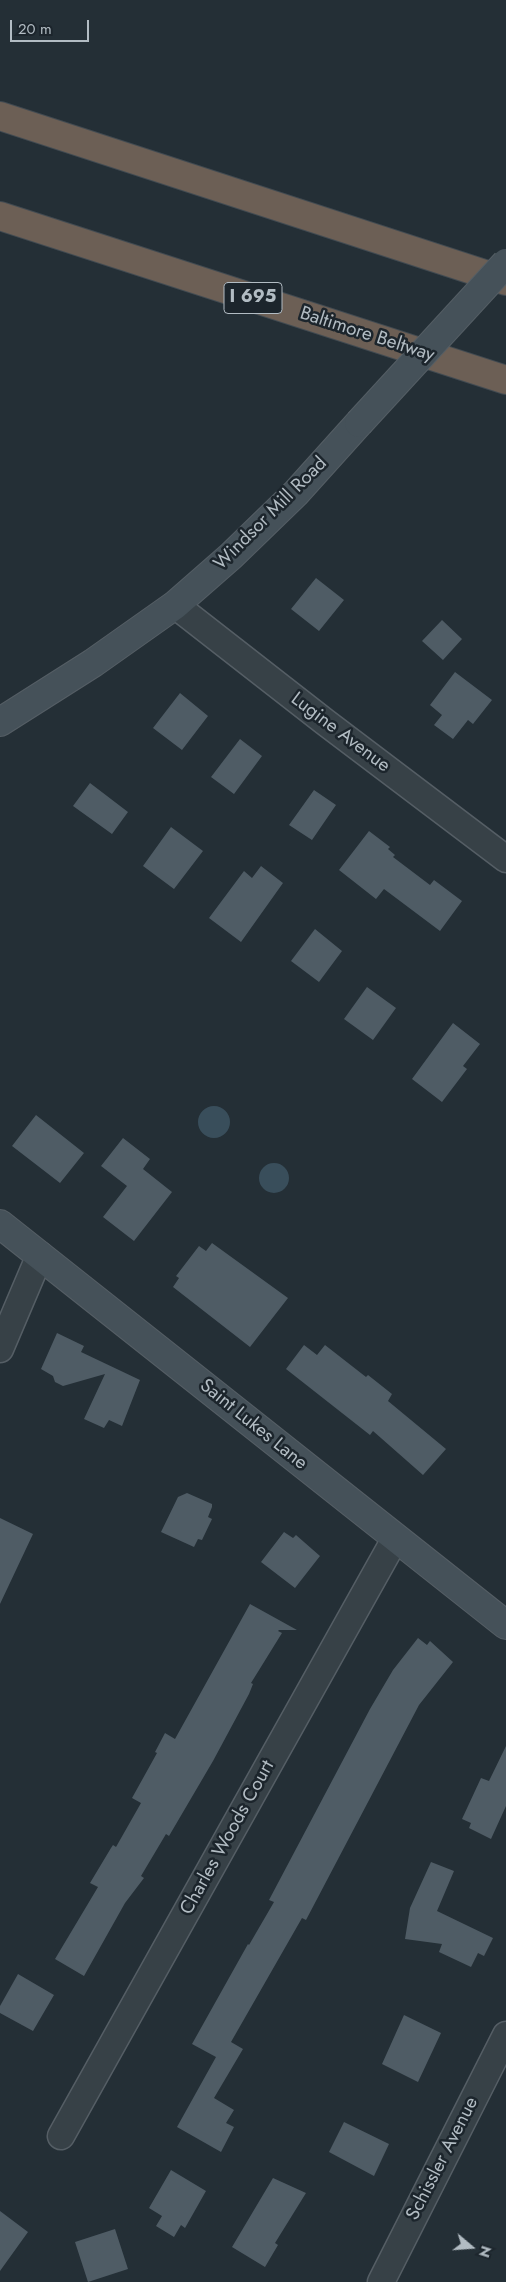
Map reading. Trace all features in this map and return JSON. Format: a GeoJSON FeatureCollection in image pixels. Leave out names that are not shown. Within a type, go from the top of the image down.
{"type":"FeatureCollection","features":[{"type":"Feature","properties":{"kind":"highway"},"geometry":{"type":"LineString","coordinates":[[0,116],[506,281]]}},
{"type":"Feature","properties":{"kind":"highway","name":"Baltimore Beltway"},"geometry":{"type":"LineString","coordinates":[[0,216],[506,380]]}},
{"type":"Feature","properties":{"kind":"main road","name":"Windsor Mill Road"},"geometry":{"type":"LineString","coordinates":[[0,722],[93,663],[175,605],[231,556],[296,492],[506,263]]}},
{"type":"Feature","properties":{"kind":"main road","name":"Saint Lukes Lane"},"geometry":{"type":"LineString","coordinates":[[0,1224],[395,1539],[506,1625]]}},
{"type":"Feature","properties":{"kind":"street","name":"Lugine Avenue"},"geometry":{"type":"LineString","coordinates":[[175,605],[324,722],[506,859]]}},
{"type":"Feature","properties":{"kind":"street"},"geometry":{"type":"LineString","coordinates":[[0,1349],[40,1255]]}},
{"type":"Feature","properties":{"kind":"street","name":"Charles Woods Court"},"geometry":{"type":"LineString","coordinates":[[61,2136],[395,1539]]}},
{"type":"Feature","properties":{"kind":"street","name":"Schissler Avenue"},"geometry":{"type":"LineString","coordinates":[[381,2282],[506,2035]]}},
{"type":"Feature","properties":{"kind":"water"},"geometry":{"type":"Polygon","coordinates":[[[214,1106],[220,1107],[225,1111],[229,1116],[229,1128],[225,1133],[220,1137],[214,1138],[208,1137],[203,1133],[199,1128],[198,1122],[199,1116],[203,1111],[208,1107],[214,1106]]]}},
{"type":"Feature","properties":{"kind":"water"},"geometry":{"type":"Polygon","coordinates":[[[274,1163],[284,1168],[289,1178],[284,1188],[274,1193],[264,1188],[259,1178],[264,1168],[274,1163]]]}},
{"type":"Feature","properties":{"kind":"building"},"geometry":{"type":"Polygon","coordinates":[[[316,578],[344,600],[319,631],[291,609],[316,578]]]}},
{"type":"Feature","properties":{"kind":"building"},"geometry":{"type":"Polygon","coordinates":[[[442,620],[462,639],[443,660],[422,641],[442,620]]]}},
{"type":"Feature","properties":{"kind":"building"},"geometry":{"type":"Polygon","coordinates":[[[455,672],[492,700],[473,724],[468,720],[453,739],[434,725],[442,715],[430,705],[455,672]]]}},
{"type":"Feature","properties":{"kind":"building"},"geometry":{"type":"Polygon","coordinates":[[[180,693],[208,716],[182,750],[153,728],[180,693]]]}},
{"type":"Feature","properties":{"kind":"building"},"geometry":{"type":"Polygon","coordinates":[[[240,739],[262,756],[234,794],[211,777],[240,739]]]}},
{"type":"Feature","properties":{"kind":"building"},"geometry":{"type":"Polygon","coordinates":[[[90,783],[128,812],[112,834],[73,806],[90,783]]]}},
{"type":"Feature","properties":{"kind":"building"},"geometry":{"type":"Polygon","coordinates":[[[314,790],[336,805],[312,840],[289,825],[314,790]]]}},
{"type":"Feature","properties":{"kind":"building"},"geometry":{"type":"Polygon","coordinates":[[[171,827],[203,851],[174,889],[143,866],[171,827]]]}},
{"type":"Feature","properties":{"kind":"building"},"geometry":{"type":"Polygon","coordinates":[[[369,831],[390,847],[388,849],[395,855],[393,857],[430,885],[434,880],[462,901],[440,931],[384,889],[376,899],[339,870],[369,831]]]}},
{"type":"Feature","properties":{"kind":"building"},"geometry":{"type":"Polygon","coordinates":[[[261,866],[283,883],[241,942],[209,918],[244,871],[252,878],[261,866]]]}},
{"type":"Feature","properties":{"kind":"building"},"geometry":{"type":"Polygon","coordinates":[[[315,929],[342,951],[319,982],[291,961],[315,929]]]}},
{"type":"Feature","properties":{"kind":"building"},"geometry":{"type":"Polygon","coordinates":[[[367,987],[396,1008],[373,1040],[344,1019],[367,987]]]}},
{"type":"Feature","properties":{"kind":"building"},"geometry":{"type":"Polygon","coordinates":[[[453,1023],[480,1044],[463,1066],[467,1069],[442,1102],[412,1079],[453,1023]]]}},
{"type":"Feature","properties":{"kind":"building"},"geometry":{"type":"Polygon","coordinates":[[[36,1115],[84,1153],[60,1183],[12,1146],[36,1115]]]}},
{"type":"Feature","properties":{"kind":"building"},"geometry":{"type":"Polygon","coordinates":[[[123,1138],[150,1159],[143,1169],[172,1192],[134,1241],[103,1217],[127,1186],[101,1166],[123,1138]]]}},
{"type":"Feature","properties":{"kind":"building"},"geometry":{"type":"Polygon","coordinates":[[[212,1243],[288,1298],[250,1347],[173,1287],[179,1278],[176,1276],[199,1246],[206,1251],[212,1243]]]}},
{"type":"Feature","properties":{"kind":"building"},"geometry":{"type":"Polygon","coordinates":[[[57,1333],[84,1346],[81,1352],[140,1380],[122,1426],[109,1420],[104,1428],[84,1419],[105,1374],[63,1386],[55,1382],[53,1376],[41,1369],[57,1333]]]}},
{"type":"Feature","properties":{"kind":"building"},"geometry":{"type":"Polygon","coordinates":[[[304,1345],[317,1355],[325,1345],[366,1377],[368,1375],[392,1394],[388,1401],[446,1449],[423,1475],[373,1431],[370,1435],[286,1369],[304,1345]]]}},
{"type":"Feature","properties":{"kind":"building"},"geometry":{"type":"Polygon","coordinates":[[[187,1493],[212,1504],[208,1517],[212,1519],[202,1540],[198,1539],[194,1547],[161,1532],[178,1497],[187,1493]]]}},
{"type":"Feature","properties":{"kind":"building"},"geometry":{"type":"Polygon","coordinates":[[[0,1518],[33,1534],[0,1604],[0,1518]]]}},
{"type":"Feature","properties":{"kind":"building"},"geometry":{"type":"Polygon","coordinates":[[[284,1532],[293,1538],[296,1535],[320,1556],[295,1588],[261,1562],[284,1532]]]}},
{"type":"Feature","properties":{"kind":"building"},"geometry":{"type":"Polygon","coordinates":[[[250,1604],[297,1630],[278,1631],[282,1633],[251,1683],[253,1684],[249,1694],[213,1761],[169,1836],[166,1834],[141,1876],[144,1878],[125,1903],[84,1976],[55,1959],[98,1887],[90,1883],[113,1845],[116,1847],[141,1803],[132,1798],[157,1753],[155,1752],[165,1733],[175,1739],[250,1604]]]}},
{"type":"Feature","properties":{"kind":"building"},"geometry":{"type":"Polygon","coordinates":[[[418,1638],[427,1645],[430,1641],[453,1662],[419,1705],[306,1920],[302,1918],[231,2042],[243,2049],[214,2098],[234,2110],[226,2123],[234,2127],[221,2152],[177,2127],[216,2057],[192,2044],[248,1944],[274,1902],[269,1900],[370,1709],[393,1670],[418,1638]]]}},
{"type":"Feature","properties":{"kind":"building"},"geometry":{"type":"Polygon","coordinates":[[[506,1746],[506,1806],[491,1839],[469,1828],[471,1823],[462,1819],[481,1778],[489,1781],[506,1746]]]}},
{"type":"Feature","properties":{"kind":"building"},"geometry":{"type":"Polygon","coordinates":[[[431,1862],[454,1871],[437,1911],[493,1938],[484,1956],[478,1953],[471,1967],[439,1952],[442,1944],[405,1939],[410,1908],[431,1862]]]}},
{"type":"Feature","properties":{"kind":"building"},"geometry":{"type":"Polygon","coordinates":[[[18,1974],[54,1995],[33,2031],[0,2013],[0,2006],[18,1974]]]}},
{"type":"Feature","properties":{"kind":"building"},"geometry":{"type":"Polygon","coordinates":[[[404,2015],[441,2033],[418,2082],[382,2064],[404,2015]]]}},
{"type":"Feature","properties":{"kind":"building"},"geometry":{"type":"Polygon","coordinates":[[[344,2122],[389,2144],[374,2176],[329,2152],[344,2122]]]}},
{"type":"Feature","properties":{"kind":"building"},"geometry":{"type":"Polygon","coordinates":[[[171,2170],[206,2191],[185,2228],[181,2225],[174,2237],[156,2226],[162,2216],[149,2208],[171,2170]]]}},
{"type":"Feature","properties":{"kind":"building"},"geometry":{"type":"Polygon","coordinates":[[[273,2178],[306,2193],[275,2243],[278,2245],[265,2267],[232,2247],[273,2178]]]}},
{"type":"Feature","properties":{"kind":"building"},"geometry":{"type":"Polygon","coordinates":[[[0,2211],[28,2232],[0,2271],[0,2211]]]}},
{"type":"Feature","properties":{"kind":"building"},"geometry":{"type":"Polygon","coordinates":[[[115,2229],[128,2269],[88,2282],[75,2242],[115,2229]]]}}]}
